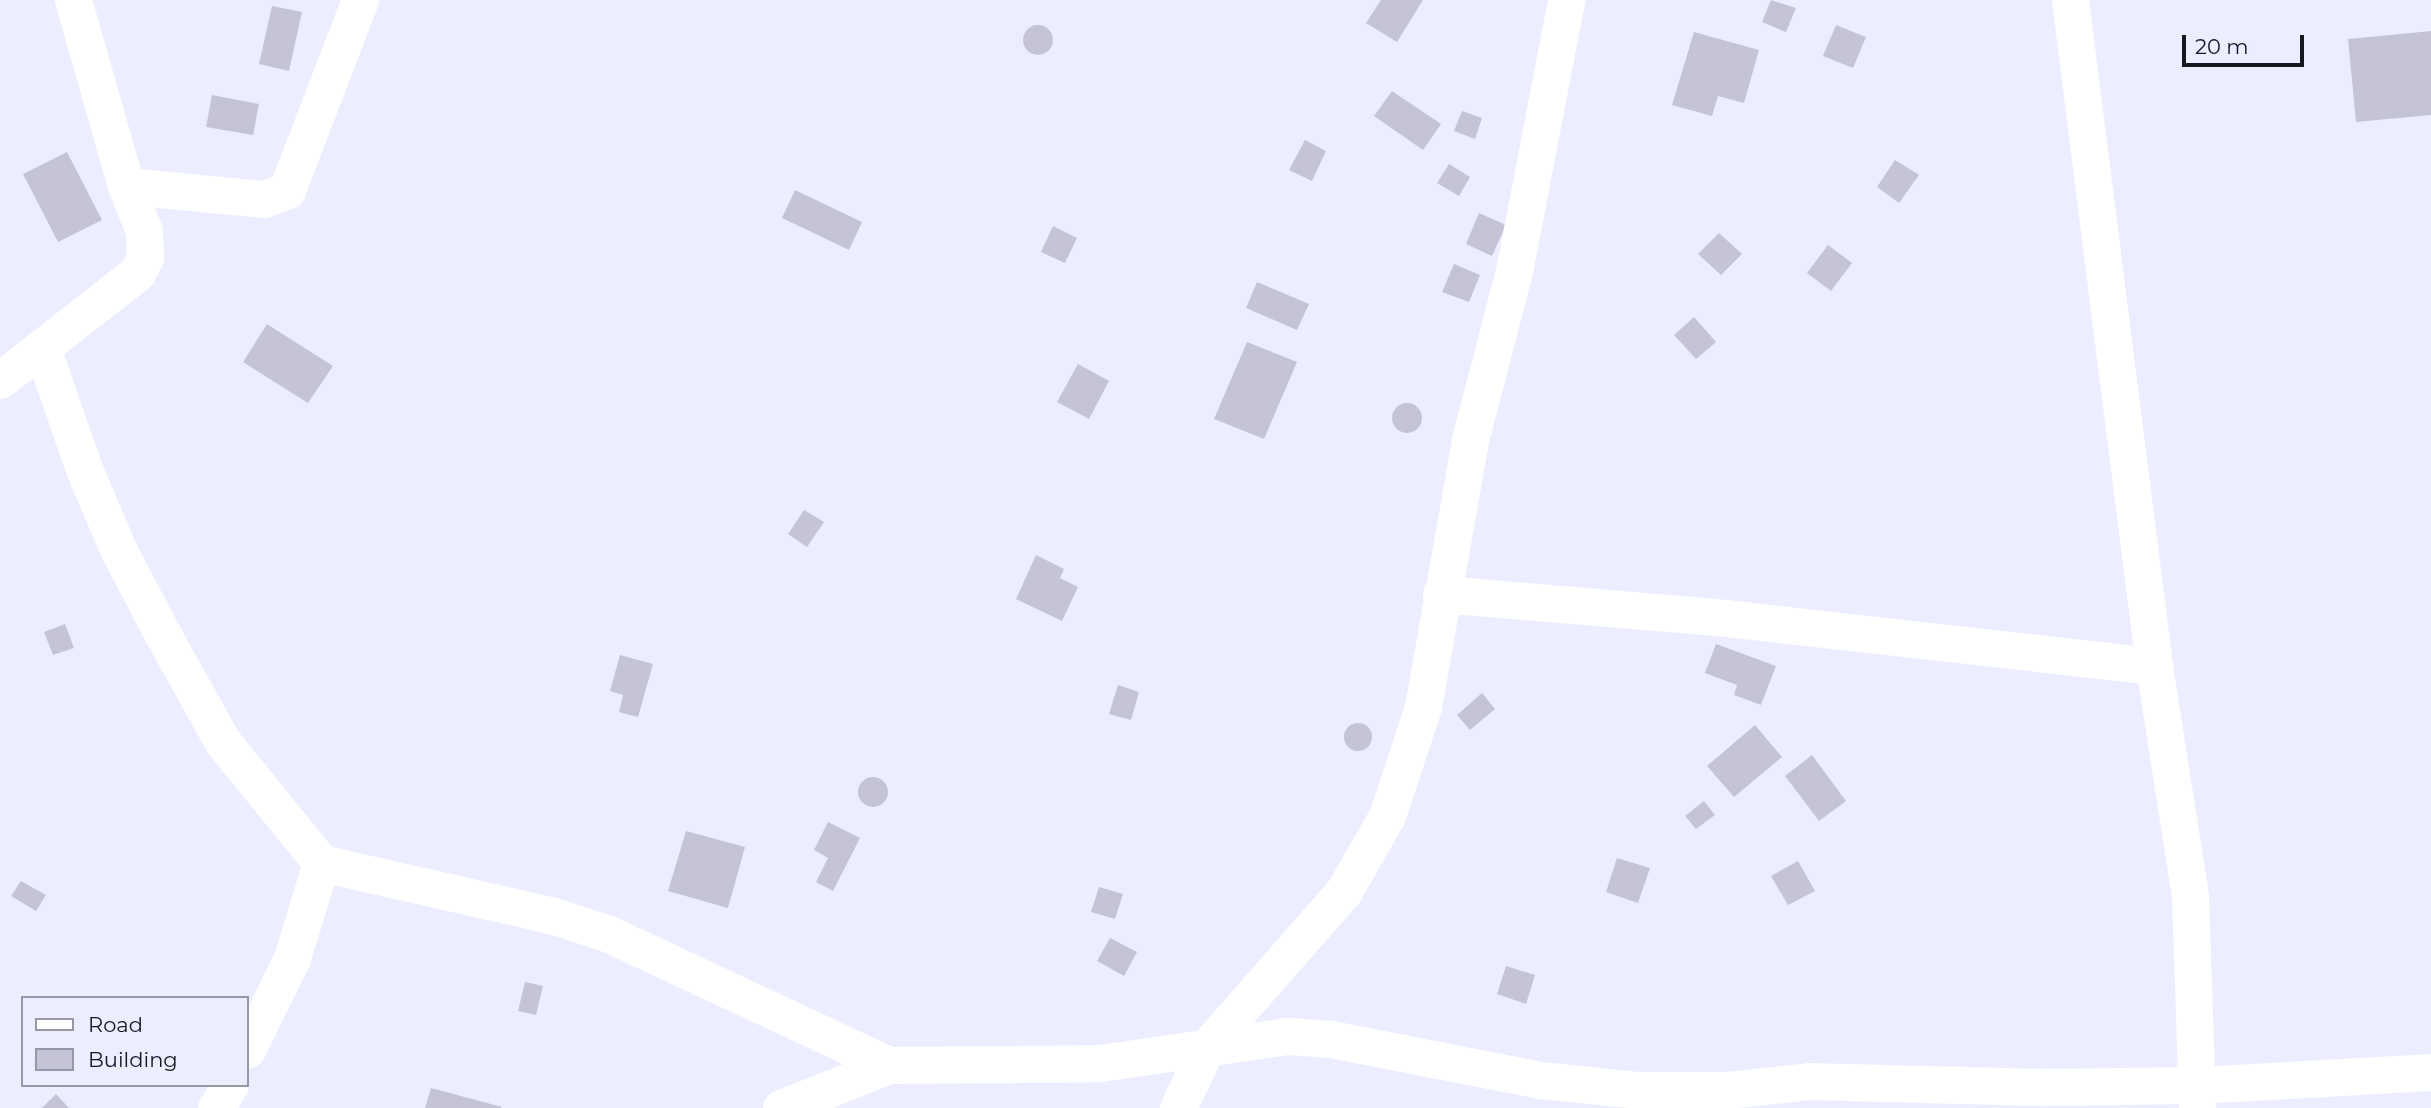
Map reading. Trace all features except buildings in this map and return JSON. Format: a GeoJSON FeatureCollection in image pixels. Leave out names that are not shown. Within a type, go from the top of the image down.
{"type":"FeatureCollection","features":[{"type":"Feature","properties":{"kind":"street"},"geometry":{"type":"LineString","coordinates":[[0,380],[43,351],[137,274],[145,257],[144,231],[126,186],[73,0]]}},
{"type":"Feature","properties":{"kind":"street"},"geometry":{"type":"LineString","coordinates":[[126,186],[264,200],[287,190],[360,0]]}},
{"type":"Feature","properties":{"kind":"street"},"geometry":{"type":"LineString","coordinates":[[1178,1108],[1208,1047],[1344,891],[1367,857],[1387,816],[1423,707],[1471,436],[1514,271],[1566,0]]}},
{"type":"Feature","properties":{"kind":"street"},"geometry":{"type":"LineString","coordinates":[[2070,0],[2154,666],[2190,895],[2198,1096]]}},
{"type":"Feature","properties":{"kind":"street"},"geometry":{"type":"LineString","coordinates":[[43,351],[89,480],[162,633],[222,741],[321,863],[554,916],[608,934],[890,1065]]}},
{"type":"Feature","properties":{"kind":"street"},"geometry":{"type":"LineString","coordinates":[[1441,594],[1726,618],[2154,666]]}},
{"type":"Feature","properties":{"kind":"street"},"geometry":{"type":"LineString","coordinates":[[248,1048],[292,958],[321,863]]}},
{"type":"Feature","properties":{"kind":"street"},"geometry":{"type":"LineString","coordinates":[[781,1108],[890,1065],[1100,1063],[1288,1036],[1331,1039],[1540,1080],[1639,1090],[1728,1090],[1809,1081],[2042,1087],[2198,1096],[2431,1073]]}}]}
